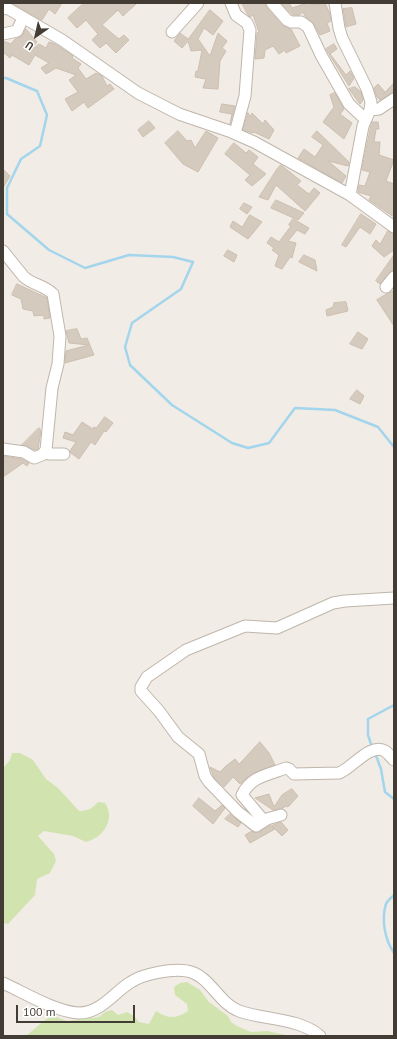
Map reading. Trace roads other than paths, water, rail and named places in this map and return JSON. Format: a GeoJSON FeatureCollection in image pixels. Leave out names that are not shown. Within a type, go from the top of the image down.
{"type":"FeatureCollection","features":[{"type":"Feature","properties":{"kind":"street"},"geometry":{"type":"LineString","coordinates":[[172,32],[198,3]]}},
{"type":"Feature","properties":{"kind":"street"},"geometry":{"type":"LineString","coordinates":[[231,3],[236,15],[247,23],[250,30],[245,96],[235,133]]}},
{"type":"Feature","properties":{"kind":"street"},"geometry":{"type":"LineString","coordinates":[[272,3],[288,21],[301,22],[308,27],[321,55],[349,104],[368,115]]}},
{"type":"Feature","properties":{"kind":"street"},"geometry":{"type":"LineString","coordinates":[[335,3],[338,28],[367,89],[370,99],[368,115],[350,195]]}},
{"type":"Feature","properties":{"kind":"street"},"geometry":{"type":"LineString","coordinates":[[6,7],[62,40],[138,93],[179,114],[235,133],[350,195],[394,226]]}},
{"type":"Feature","properties":{"kind":"street"},"geometry":{"type":"LineString","coordinates":[[3,34],[17,31],[23,18]]}},
{"type":"Feature","properties":{"kind":"street"},"geometry":{"type":"LineString","coordinates":[[368,115],[394,99]]}},
{"type":"Feature","properties":{"kind":"street"},"geometry":{"type":"LineString","coordinates":[[3,251],[24,278],[44,287],[54,295],[60,336],[58,364],[52,388],[47,448],[44,453],[34,458],[24,452],[3,449]]}},
{"type":"Feature","properties":{"kind":"street"},"geometry":{"type":"LineString","coordinates":[[386,287],[394,278]]}},
{"type":"Feature","properties":{"kind":"street"},"geometry":{"type":"LineString","coordinates":[[44,453],[64,454]]}},
{"type":"Feature","properties":{"kind":"street"},"geometry":{"type":"LineString","coordinates":[[281,815],[264,821],[257,826],[230,804],[205,776],[201,756],[178,737],[159,711],[142,693],[140,688],[142,683],[147,677],[186,650],[230,631],[249,626],[277,628],[333,603],[394,598]]}},
{"type":"Feature","properties":{"kind":"street"},"geometry":{"type":"LineString","coordinates":[[264,821],[242,796],[252,782],[261,775],[286,768],[294,774],[339,773],[346,771],[362,755],[376,750],[384,750],[394,760]]}},
{"type":"Feature","properties":{"kind":"street"},"geometry":{"type":"LineString","coordinates":[[3,983],[62,1009],[80,1013],[88,1012],[102,1004],[130,982],[142,976],[186,971],[203,980],[226,1003],[240,1011],[303,1026],[320,1036]]}},
{"type":"Feature","properties":{"kind":"waterway"},"geometry":{"type":"LineString","coordinates":[[3,78],[37,91],[47,115],[40,146],[21,159],[7,188],[7,214],[49,250],[85,268],[129,255],[173,257],[193,262],[181,289],[132,323],[125,347],[130,365],[172,405],[232,443],[248,448],[269,443],[295,408],[335,410],[378,427],[394,447]]}},
{"type":"Feature","properties":{"kind":"waterway"},"geometry":{"type":"LineString","coordinates":[[372,747],[368,735],[368,719],[394,705]]}},
{"type":"Feature","properties":{"kind":"waterway"},"geometry":{"type":"LineString","coordinates":[[375,753],[381,769],[385,792],[394,799]]}},
{"type":"Feature","properties":{"kind":"waterway"},"geometry":{"type":"LineString","coordinates":[[394,895],[387,903],[384,917],[386,936],[394,953]]}}]}
